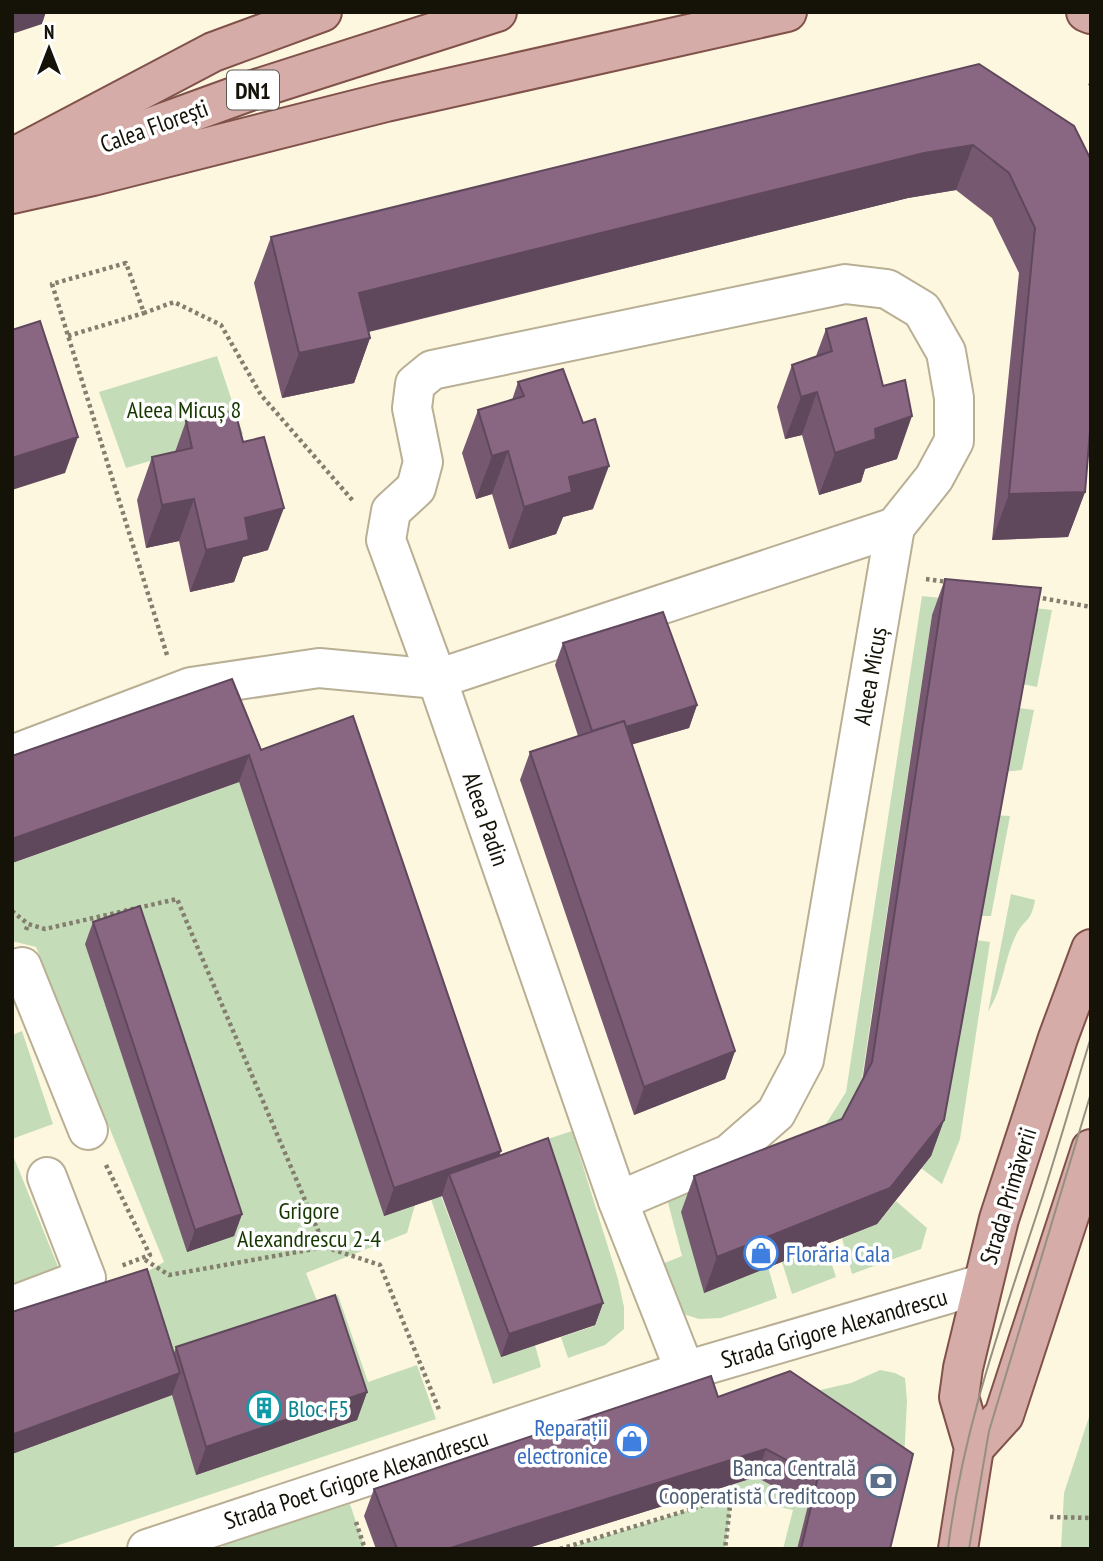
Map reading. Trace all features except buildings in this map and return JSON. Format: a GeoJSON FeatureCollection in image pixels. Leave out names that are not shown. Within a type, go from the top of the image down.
{"type":"FeatureCollection","features":[{"type":"Feature","properties":{"kind":"main road"},"geometry":{"type":"LineString","coordinates":[[12,158],[213,52],[322,12]]}},
{"type":"Feature","properties":{"kind":"main road","name":"Calea Florești"},"geometry":{"type":"LineString","coordinates":[[12,177],[250,91],[497,12]]}},
{"type":"Feature","properties":{"kind":"main road"},"geometry":{"type":"LineString","coordinates":[[12,194],[93,177],[387,102],[787,12]]}},
{"type":"Feature","properties":{"kind":"main road","name":"Strada Primăverii"},"geometry":{"type":"LineString","coordinates":[[958,1549],[974,1448],[959,1397],[963,1368],[999,1219],[1058,1038],[1091,949]]}},
{"type":"Feature","properties":{"kind":"main road"},"geometry":{"type":"LineString","coordinates":[[974,1448],[1004,1415],[1091,1149]]}},
{"type":"Feature","properties":{"kind":"street"},"geometry":{"type":"LineString","coordinates":[[12,755],[191,687],[319,668],[437,679],[895,527],[934,478],[954,441],[954,398],[946,352],[922,310],[887,289],[845,284],[432,370],[415,384],[412,408],[423,462],[416,488],[391,512],[386,540]]}},
{"type":"Feature","properties":{"kind":"street","name":"Aleea Micuș"},"geometry":{"type":"LineString","coordinates":[[618,1200],[729,1154],[776,1113],[804,1060],[895,527]]}},
{"type":"Feature","properties":{"kind":"street","name":"Aleea Padin"},"geometry":{"type":"LineString","coordinates":[[386,540],[618,1200],[685,1371]]}},
{"type":"Feature","properties":{"kind":"street"},"geometry":{"type":"LineString","coordinates":[[18,953],[88,1130]]}},
{"type":"Feature","properties":{"kind":"street"},"geometry":{"type":"LineString","coordinates":[[12,1306],[86,1278],[47,1177]]}},
{"type":"Feature","properties":{"kind":"street","name":"Strada Grigore Alexandrescu"},"geometry":{"type":"LineString","coordinates":[[685,1371],[982,1284]]}},
{"type":"Feature","properties":{"kind":"street","name":"Strada Poet Grigore Alexandrescu"},"geometry":{"type":"LineString","coordinates":[[147,1549],[212,1538],[454,1447],[685,1371]]}},
{"type":"Feature","properties":{"kind":"path"},"geometry":{"type":"LineString","coordinates":[[144,313],[126,263],[52,284],[178,692]]}},
{"type":"Feature","properties":{"kind":"path"},"geometry":{"type":"LineString","coordinates":[[68,336],[174,302],[221,325],[261,394],[386,540]]}},
{"type":"Feature","properties":{"kind":"path"},"geometry":{"type":"LineString","coordinates":[[888,572],[954,583]]}},
{"type":"Feature","properties":{"kind":"path"},"geometry":{"type":"LineString","coordinates":[[1033,596],[1091,607]]}},
{"type":"Feature","properties":{"kind":"path"},"geometry":{"type":"LineString","coordinates":[[12,911],[28,924],[46,929],[177,899],[325,1247]]}},
{"type":"Feature","properties":{"kind":"path"},"geometry":{"type":"LineString","coordinates":[[18,953],[28,924]]}},
{"type":"Feature","properties":{"kind":"path"},"geometry":{"type":"LineString","coordinates":[[86,1278],[150,1255],[88,1130]]}},
{"type":"Feature","properties":{"kind":"path"},"geometry":{"type":"LineString","coordinates":[[142,1258],[169,1275],[325,1247],[380,1265],[454,1447]]}},
{"type":"Feature","properties":{"kind":"path"},"geometry":{"type":"LineString","coordinates":[[560,1549],[731,1497],[725,1549]]}},
{"type":"Feature","properties":{"kind":"path"},"geometry":{"type":"LineString","coordinates":[[354,1516],[365,1549]]}},
{"type":"Feature","properties":{"kind":"path"},"geometry":{"type":"LineString","coordinates":[[1050,1517],[1091,1518]]}},
{"type":"Feature","properties":{"kind":"green space","name":"Aleea Micuș 8"},"geometry":{"type":"Polygon","coordinates":[[[217,356],[243,434],[126,468],[99,392],[217,356]]]}},
{"type":"Feature","properties":{"kind":"green space"},"geometry":{"type":"Polygon","coordinates":[[[922,596],[1052,610],[1037,687],[1017,683],[932,615],[859,1098],[768,1267],[777,1298],[721,1318],[699,1319],[677,1312],[657,1266],[682,1256],[667,1199],[819,1135],[846,1092],[922,596]]]}},
{"type":"Feature","properties":{"kind":"green space"},"geometry":{"type":"Polygon","coordinates":[[[1013,707],[1034,710],[1022,770],[1001,772],[1013,707]]]}},
{"type":"Feature","properties":{"kind":"green space","name":"Grigore Alexandrescu 2-4"},"geometry":{"type":"Polygon","coordinates":[[[239,782],[384,1215],[415,1205],[407,1233],[306,1273],[317,1301],[338,1295],[368,1382],[417,1365],[436,1419],[47,1549],[12,1549],[12,1454],[172,1395],[196,1475],[166,1374],[12,1320],[148,1271],[164,1262],[36,947],[12,941],[12,863],[239,782]]]}},
{"type":"Feature","properties":{"kind":"green space"},"geometry":{"type":"Polygon","coordinates":[[[993,815],[1010,816],[991,916],[975,916],[993,815]]]}},
{"type":"Feature","properties":{"kind":"green space"},"geometry":{"type":"Polygon","coordinates":[[[1011,894],[1035,900],[1030,916],[1013,943],[988,1012],[1011,894]]]}},
{"type":"Feature","properties":{"kind":"green space"},"geometry":{"type":"Polygon","coordinates":[[[970,939],[990,942],[960,1139],[942,1184],[921,1168],[931,1156],[970,939]]]}},
{"type":"Feature","properties":{"kind":"green space"},"geometry":{"type":"Polygon","coordinates":[[[22,1031],[53,1124],[12,1139],[12,1035],[22,1031]]]}},
{"type":"Feature","properties":{"kind":"green space"},"geometry":{"type":"Polygon","coordinates":[[[572,1131],[618,1279],[624,1307],[624,1329],[605,1345],[568,1358],[561,1337],[594,1326],[484,1160],[572,1131]]]}},
{"type":"Feature","properties":{"kind":"green space"},"geometry":{"type":"Polygon","coordinates":[[[12,1153],[63,1279],[12,1296],[12,1153]]]}},
{"type":"Feature","properties":{"kind":"green space"},"geometry":{"type":"Polygon","coordinates":[[[441,1196],[501,1356],[535,1345],[541,1367],[493,1384],[431,1199],[441,1196]]]}},
{"type":"Feature","properties":{"kind":"green space"},"geometry":{"type":"Polygon","coordinates":[[[896,1201],[927,1228],[921,1249],[852,1274],[842,1238],[877,1224],[896,1201]]]}},
{"type":"Feature","properties":{"kind":"green space"},"geometry":{"type":"Polygon","coordinates":[[[825,1245],[836,1277],[792,1294],[782,1262],[825,1245]]]}},
{"type":"Feature","properties":{"kind":"green space"},"geometry":{"type":"Polygon","coordinates":[[[880,1370],[905,1378],[907,1401],[903,1481],[780,1399],[851,1383],[880,1370]]]}},
{"type":"Feature","properties":{"kind":"green space"},"geometry":{"type":"Polygon","coordinates":[[[1091,1411],[1091,1549],[1061,1549],[1064,1493],[1091,1411]]]}},
{"type":"Feature","properties":{"kind":"green space"},"geometry":{"type":"Polygon","coordinates":[[[756,1477],[808,1505],[797,1549],[783,1549],[793,1510],[732,1497],[725,1549],[565,1549],[731,1497],[730,1485],[756,1477]]]}},
{"type":"Feature","properties":{"kind":"green space"},"geometry":{"type":"Polygon","coordinates":[[[350,1504],[365,1549],[223,1549],[223,1545],[350,1504]]]}},
{"type":"Feature","properties":{"kind":"tram line"},"geometry":{"type":"LineString","coordinates":[[948,1549],[964,1458],[987,1370],[1091,1037]]}},
{"type":"Feature","properties":{"kind":"tram line"},"geometry":{"type":"LineString","coordinates":[[969,1549],[989,1431],[1091,1093]]}},
{"type":"Feature","properties":{"kind":"place","name":"Florăria Cala"},"geometry":{"type":"Point","coordinates":[761,1253]}},
{"type":"Feature","properties":{"kind":"place","name":"Bloc F5"},"geometry":{"type":"Point","coordinates":[264,1408]}},
{"type":"Feature","properties":{"kind":"place","name":"Reparații electronice"},"geometry":{"type":"Point","coordinates":[632,1441]}},
{"type":"Feature","properties":{"kind":"place","name":"Banca Centrală Cooperatistă Creditcoop"},"geometry":{"type":"Point","coordinates":[881,1481]}}]}
